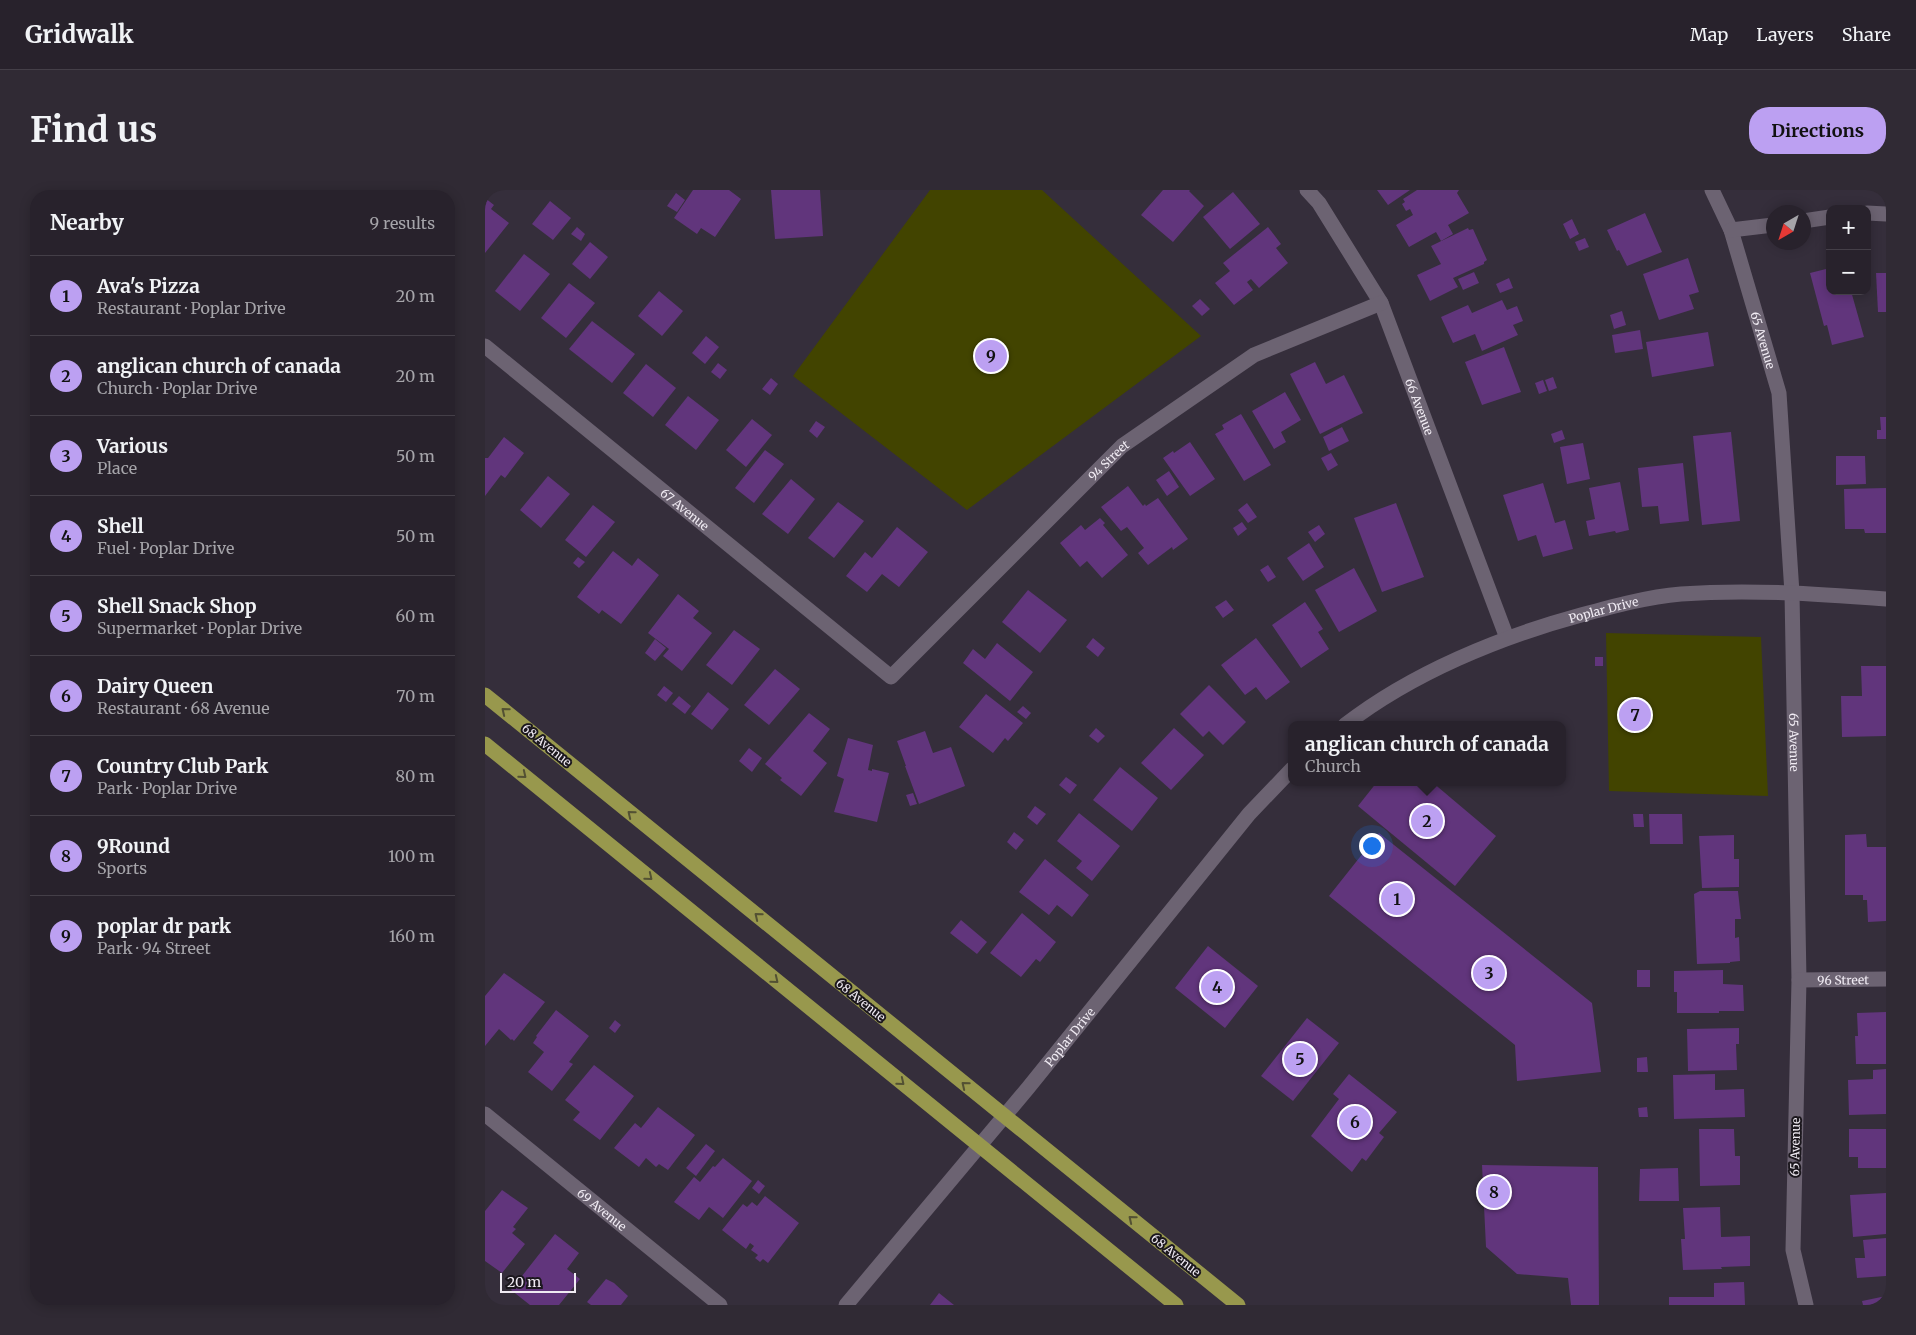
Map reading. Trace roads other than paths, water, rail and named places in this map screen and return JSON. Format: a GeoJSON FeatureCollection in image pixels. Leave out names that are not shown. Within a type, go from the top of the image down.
{"type":"FeatureCollection","features":[{"type":"Feature","properties":{"kind":"main road","name":"68 Avenue"},"geometry":{"type":"LineString","coordinates":[[485,695],[1238,1305]]}},
{"type":"Feature","properties":{"kind":"main road"},"geometry":{"type":"LineString","coordinates":[[485,744],[1177,1305]]}},
{"type":"Feature","properties":{"kind":"street","name":"66 Avenue"},"geometry":{"type":"LineString","coordinates":[[1307,190],[1319,203],[1381,303],[1507,638]]}},
{"type":"Feature","properties":{"kind":"street","name":"65 Avenue"},"geometry":{"type":"LineString","coordinates":[[1712,190],[1731,230],[1779,393],[1792,593],[1799,980],[1793,1250],[1807,1305]]}},
{"type":"Feature","properties":{"kind":"street"},"geometry":{"type":"LineString","coordinates":[[1871,213],[1886,214]]}},
{"type":"Feature","properties":{"kind":"street"},"geometry":{"type":"LineString","coordinates":[[1811,220],[1826,218]]}},
{"type":"Feature","properties":{"kind":"street"},"geometry":{"type":"LineString","coordinates":[[1731,230],[1766,226]]}},
{"type":"Feature","properties":{"kind":"street","name":"94 Street"},"geometry":{"type":"LineString","coordinates":[[883,671],[891,678],[1122,446],[1254,355],[1381,303]]}},
{"type":"Feature","properties":{"kind":"street","name":"67 Avenue"},"geometry":{"type":"LineString","coordinates":[[485,346],[883,671]]}},
{"type":"Feature","properties":{"kind":"street","name":"Poplar Drive"},"geometry":{"type":"LineString","coordinates":[[1350,721],[1362,712],[1455,660],[1507,638],[1627,602],[1680,594],[1732,592],[1792,593],[1886,599]]}},
{"type":"Feature","properties":{"kind":"street","name":"Poplar Drive"},"geometry":{"type":"LineString","coordinates":[[845,1305],[979,1145],[1249,814],[1288,773]]}},
{"type":"Feature","properties":{"kind":"street","name":"96 Street"},"geometry":{"type":"LineString","coordinates":[[1799,980],[1886,979]]}},
{"type":"Feature","properties":{"kind":"street","name":"69 Avenue"},"geometry":{"type":"LineString","coordinates":[[485,1114],[720,1305]]}},
{"type":"Feature","properties":{"kind":"place","name":"poplar dr park"},"geometry":{"type":"Point","coordinates":[991,356]}},
{"type":"Feature","properties":{"kind":"place","name":"Country Club Park"},"geometry":{"type":"Point","coordinates":[1635,715]}},
{"type":"Feature","properties":{"kind":"place","name":"anglican church of canada"},"geometry":{"type":"Point","coordinates":[1427,821]}},
{"type":"Feature","properties":{"kind":"place","name":"Ava's Pizza"},"geometry":{"type":"Point","coordinates":[1397,899]}},
{"type":"Feature","properties":{"kind":"place","name":"Various"},"geometry":{"type":"Point","coordinates":[1489,973]}},
{"type":"Feature","properties":{"kind":"place","name":"Shell"},"geometry":{"type":"Point","coordinates":[1217,987]}},
{"type":"Feature","properties":{"kind":"place","name":"Shell Snack Shop"},"geometry":{"type":"Point","coordinates":[1300,1059]}},
{"type":"Feature","properties":{"kind":"place","name":"Dairy Queen"},"geometry":{"type":"Point","coordinates":[1355,1122]}},
{"type":"Feature","properties":{"kind":"place","name":"9Round"},"geometry":{"type":"Point","coordinates":[1494,1192]}}]}
